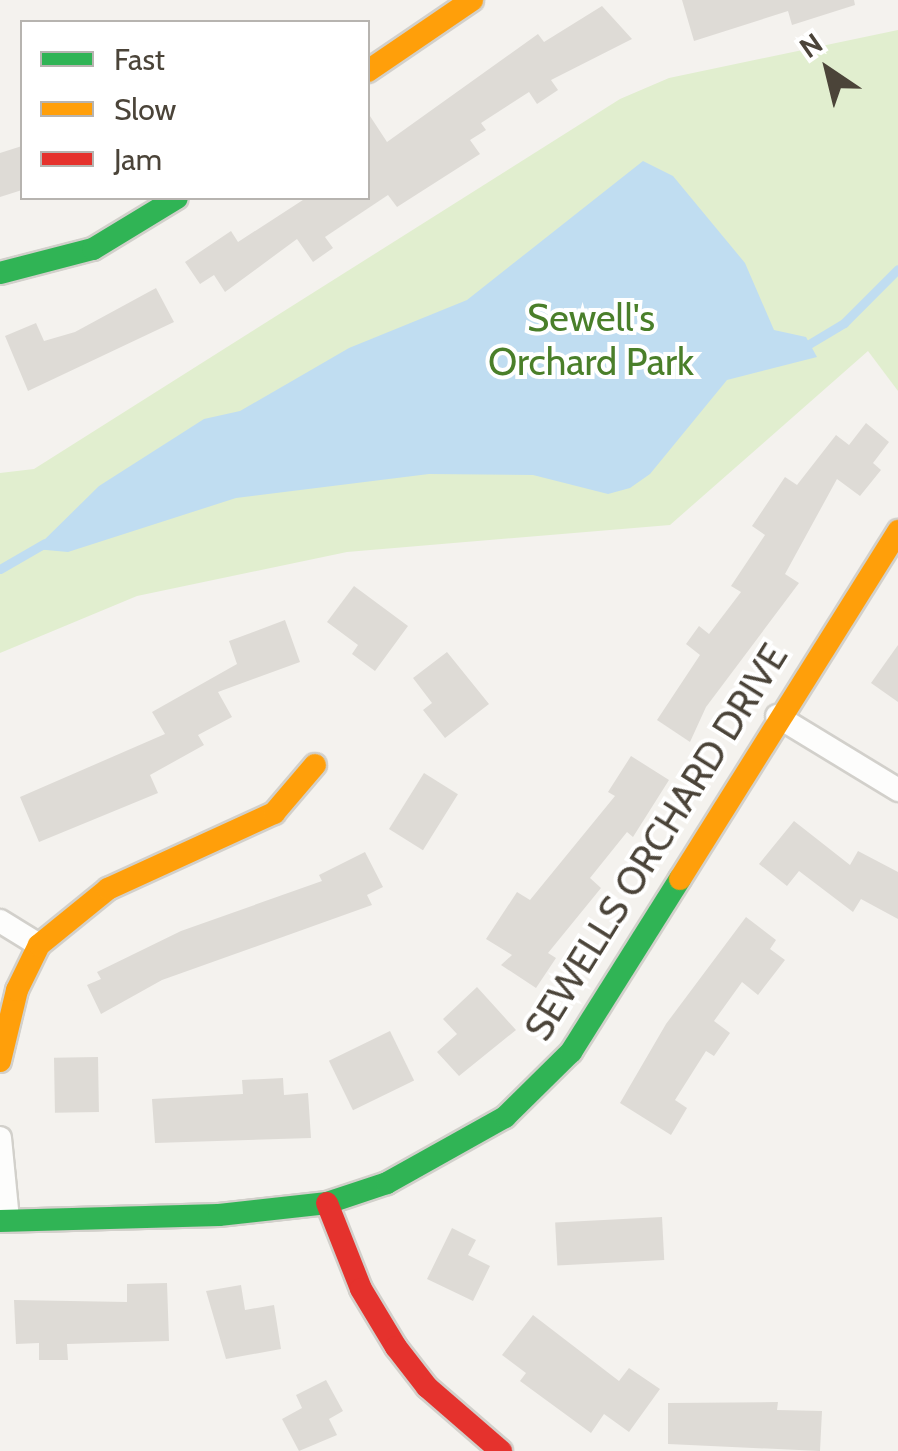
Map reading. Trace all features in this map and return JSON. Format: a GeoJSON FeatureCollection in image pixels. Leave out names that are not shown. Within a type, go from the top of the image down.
{"type":"FeatureCollection","features":[{"type":"Feature","properties":{"kind":"street"},"geometry":{"type":"LineString","coordinates":[[370,69],[472,0]]}},
{"type":"Feature","properties":{"kind":"street"},"geometry":{"type":"LineString","coordinates":[[0,273],[93,249],[175,200]]}},
{"type":"Feature","properties":{"kind":"street","name":"SEWELLS ORCHARD DRIVE"},"geometry":{"type":"LineString","coordinates":[[4,1220],[220,1215],[328,1202],[446,1154],[505,1116],[571,1052],[898,530]]}},
{"type":"Feature","properties":{"kind":"street"},"geometry":{"type":"LineString","coordinates":[[778,716],[898,790]]}},
{"type":"Feature","properties":{"kind":"street"},"geometry":{"type":"LineString","coordinates":[[0,1061],[3,1030],[39,945],[108,889],[274,812],[315,765]]}},
{"type":"Feature","properties":{"kind":"street"},"geometry":{"type":"LineString","coordinates":[[0,922],[39,945]]}},
{"type":"Feature","properties":{"kind":"street"},"geometry":{"type":"LineString","coordinates":[[0,1138],[4,1220]]}},
{"type":"Feature","properties":{"kind":"street"},"geometry":{"type":"LineString","coordinates":[[328,1202],[362,1289],[396,1346],[427,1387],[501,1451]]}},
{"type":"Feature","properties":{"kind":"green space","name":"Sewell's Orchard Park"},"geometry":{"type":"Polygon","coordinates":[[[898,30],[898,391],[868,351],[670,525],[347,552],[137,596],[0,653],[0,473],[34,469],[620,99],[669,78],[898,30]]]}},
{"type":"Feature","properties":{"kind":"water"},"geometry":{"type":"Polygon","coordinates":[[[643,161],[673,176],[745,263],[774,330],[806,337],[817,357],[727,380],[650,474],[630,488],[608,494],[533,475],[429,474],[236,498],[68,552],[35,549],[99,486],[204,419],[240,411],[349,348],[467,300],[643,161]]]}},
{"type":"Feature","properties":{"kind":"building"},"geometry":{"type":"Polygon","coordinates":[[[682,0],[854,0],[855,5],[792,25],[788,11],[694,41],[682,0]]]}},
{"type":"Feature","properties":{"kind":"building"},"geometry":{"type":"Polygon","coordinates":[[[602,6],[632,39],[551,80],[558,90],[537,104],[529,92],[481,123],[486,130],[470,140],[480,154],[397,207],[388,195],[325,237],[333,248],[313,262],[297,239],[225,292],[214,275],[200,284],[185,262],[231,231],[238,242],[303,200],[370,200],[370,116],[387,142],[538,34],[544,42],[602,6]]]}},
{"type":"Feature","properties":{"kind":"building"},"geometry":{"type":"Polygon","coordinates":[[[20,147],[20,191],[0,197],[0,153],[20,147]]]}},
{"type":"Feature","properties":{"kind":"building"},"geometry":{"type":"Polygon","coordinates":[[[156,288],[174,322],[28,391],[5,336],[36,323],[44,341],[75,332],[156,288]]]}},
{"type":"Feature","properties":{"kind":"building"},"geometry":{"type":"Polygon","coordinates":[[[866,423],[889,442],[873,463],[881,470],[860,496],[837,479],[785,574],[799,583],[706,707],[690,742],[657,720],[700,655],[686,644],[699,626],[709,634],[741,592],[731,586],[765,535],[752,526],[785,477],[797,485],[836,435],[849,445],[866,423]]]}},
{"type":"Feature","properties":{"kind":"building"},"geometry":{"type":"Polygon","coordinates":[[[354,586],[408,626],[375,671],[352,654],[358,645],[327,622],[354,586]]]}},
{"type":"Feature","properties":{"kind":"building"},"geometry":{"type":"Polygon","coordinates":[[[285,620],[300,662],[218,692],[232,717],[198,735],[204,745],[150,775],[158,793],[39,842],[20,797],[165,734],[152,712],[237,664],[229,641],[285,620]]]}},
{"type":"Feature","properties":{"kind":"building"},"geometry":{"type":"Polygon","coordinates":[[[898,645],[898,702],[871,683],[898,645]]]}},
{"type":"Feature","properties":{"kind":"building"},"geometry":{"type":"Polygon","coordinates":[[[447,652],[489,704],[445,738],[423,710],[432,703],[413,678],[447,652]]]}},
{"type":"Feature","properties":{"kind":"building"},"geometry":{"type":"Polygon","coordinates":[[[631,756],[669,780],[633,837],[627,832],[590,878],[601,888],[548,953],[556,958],[536,988],[501,965],[512,955],[486,939],[517,892],[530,900],[615,796],[608,792],[631,756]]]}},
{"type":"Feature","properties":{"kind":"building"},"geometry":{"type":"Polygon","coordinates":[[[424,773],[458,794],[423,850],[389,829],[424,773]]]}},
{"type":"Feature","properties":{"kind":"building"},"geometry":{"type":"Polygon","coordinates":[[[794,821],[850,865],[858,851],[898,872],[898,919],[861,899],[853,912],[799,871],[787,886],[759,864],[794,821]]]}},
{"type":"Feature","properties":{"kind":"building"},"geometry":{"type":"Polygon","coordinates":[[[365,852],[383,887],[367,895],[372,905],[162,980],[101,1014],[87,985],[101,979],[97,972],[181,931],[322,881],[319,875],[365,852]]]}},
{"type":"Feature","properties":{"kind":"building"},"geometry":{"type":"Polygon","coordinates":[[[746,917],[776,940],[770,949],[785,960],[758,995],[742,982],[714,1021],[730,1033],[714,1056],[706,1051],[675,1100],[687,1108],[671,1135],[620,1103],[666,1024],[746,917]]]}},
{"type":"Feature","properties":{"kind":"building"},"geometry":{"type":"Polygon","coordinates":[[[477,987],[516,1030],[459,1076],[437,1052],[457,1034],[443,1019],[477,987]]]}},
{"type":"Feature","properties":{"kind":"building"},"geometry":{"type":"Polygon","coordinates":[[[390,1031],[414,1080],[353,1110],[329,1061],[390,1031]]]}},
{"type":"Feature","properties":{"kind":"building"},"geometry":{"type":"Polygon","coordinates":[[[98,1057],[99,1112],[55,1113],[54,1058],[98,1057]]]}},
{"type":"Feature","properties":{"kind":"building"},"geometry":{"type":"Polygon","coordinates":[[[283,1078],[284,1095],[308,1093],[311,1138],[155,1143],[152,1099],[243,1094],[242,1080],[283,1078]]]}},
{"type":"Feature","properties":{"kind":"building"},"geometry":{"type":"Polygon","coordinates":[[[662,1217],[664,1260],[557,1266],[555,1223],[662,1217]]]}},
{"type":"Feature","properties":{"kind":"building"},"geometry":{"type":"Polygon","coordinates":[[[452,1228],[476,1240],[468,1255],[490,1266],[473,1301],[427,1279],[452,1228]]]}},
{"type":"Feature","properties":{"kind":"building"},"geometry":{"type":"Polygon","coordinates":[[[167,1283],[169,1341],[67,1344],[68,1360],[39,1360],[39,1343],[16,1344],[14,1300],[127,1302],[127,1284],[167,1283]]]}},
{"type":"Feature","properties":{"kind":"building"},"geometry":{"type":"Polygon","coordinates":[[[241,1285],[245,1310],[274,1305],[281,1349],[226,1359],[206,1291],[241,1285]]]}},
{"type":"Feature","properties":{"kind":"building"},"geometry":{"type":"Polygon","coordinates":[[[533,1315],[619,1381],[629,1368],[660,1389],[629,1432],[604,1414],[591,1433],[520,1381],[526,1373],[502,1355],[533,1315]]]}},
{"type":"Feature","properties":{"kind":"building"},"geometry":{"type":"Polygon","coordinates":[[[326,1380],[343,1411],[329,1419],[337,1435],[299,1451],[282,1419],[302,1408],[296,1395],[326,1380]]]}},
{"type":"Feature","properties":{"kind":"building"},"geometry":{"type":"Polygon","coordinates":[[[778,1402],[777,1410],[822,1411],[820,1451],[668,1444],[668,1403],[778,1402]]]}},
{"type":"Feature","properties":{"kind":"waterway"},"geometry":{"type":"LineString","coordinates":[[804,347],[844,323],[898,269]]}},
{"type":"Feature","properties":{"kind":"waterway"},"geometry":{"type":"LineString","coordinates":[[0,569],[45,543]]}},
{"type":"Feature","properties":{"kind":"traffic: fast"},"geometry":{"type":"LineString","coordinates":[[0,273],[93,249],[174,200]]}},
{"type":"Feature","properties":{"kind":"traffic: fast"},"geometry":{"type":"LineString","coordinates":[[0,1221],[219,1215],[327,1203],[387,1183],[505,1117],[571,1052],[680,879]]}},
{"type":"Feature","properties":{"kind":"traffic: slow"},"geometry":{"type":"LineString","coordinates":[[370,70],[472,0]]}},
{"type":"Feature","properties":{"kind":"traffic: slow"},"geometry":{"type":"LineString","coordinates":[[680,879],[898,531]]}},
{"type":"Feature","properties":{"kind":"traffic: slow"},"geometry":{"type":"LineString","coordinates":[[0,1061],[17,990],[39,945],[108,889],[274,813],[315,765]]}},
{"type":"Feature","properties":{"kind":"traffic: jam"},"geometry":{"type":"LineString","coordinates":[[327,1203],[361,1289],[396,1347],[427,1387],[501,1451]]}}]}
